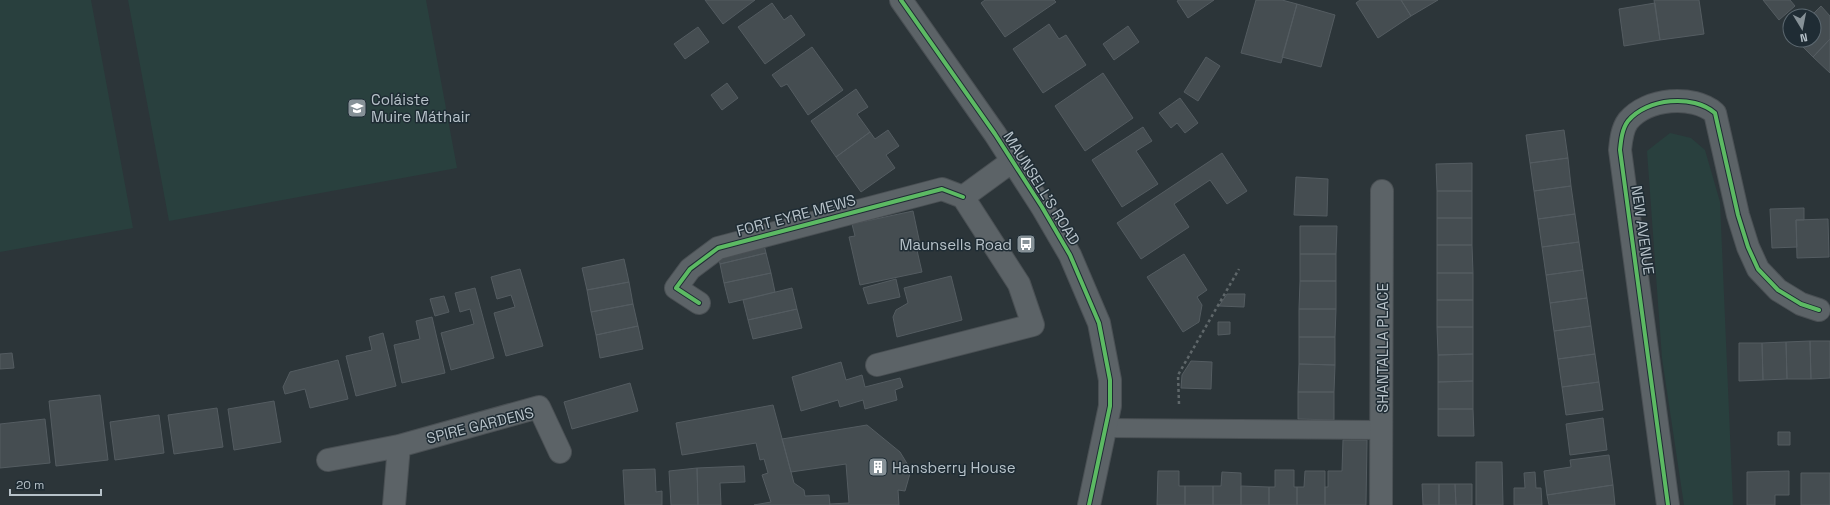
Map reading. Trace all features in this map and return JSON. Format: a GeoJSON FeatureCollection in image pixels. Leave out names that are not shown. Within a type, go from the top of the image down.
{"type":"FeatureCollection","features":[{"type":"Feature","properties":{"kind":"street","name":"MAUNSELL'S ROAD"},"geometry":{"type":"LineString","coordinates":[[901,0],[994,134],[1070,255],[1099,323],[1110,380],[1110,406],[1107,428],[1089,505]]}},
{"type":"Feature","properties":{"kind":"street","name":"NEW AVENUE"},"geometry":{"type":"LineString","coordinates":[[1668,505],[1620,150],[1622,135],[1628,122],[1640,110],[1663,102],[1685,101],[1707,106],[1715,113],[1720,125],[1740,222],[1758,270],[1778,290],[1801,304],[1819,310]]}},
{"type":"Feature","properties":{"kind":"street","name":"MAUNSELL'S ROAD"},"geometry":{"type":"LineString","coordinates":[[963,197],[1011,162]]}},
{"type":"Feature","properties":{"kind":"street","name":"FORT EYRE MEWS"},"geometry":{"type":"LineString","coordinates":[[699,303],[676,288],[690,269],[718,248],[942,189],[963,197]]}},
{"type":"Feature","properties":{"kind":"street","name":"SHANTALLA PLACE"},"geometry":{"type":"LineString","coordinates":[[1381,505],[1382,191]]}},
{"type":"Feature","properties":{"kind":"street"},"geometry":{"type":"LineString","coordinates":[[876,365],[1033,325],[1019,284],[963,197]]}},
{"type":"Feature","properties":{"kind":"street","name":"SPIRE GARDENS"},"geometry":{"type":"LineString","coordinates":[[328,460],[399,446],[539,408],[560,452]]}},
{"type":"Feature","properties":{"kind":"street"},"geometry":{"type":"LineString","coordinates":[[394,505],[399,446]]}},
{"type":"Feature","properties":{"kind":"lane"},"geometry":{"type":"LineString","coordinates":[[1107,428],[1382,430]]}},
{"type":"Feature","properties":{"kind":"path"},"geometry":{"type":"LineString","coordinates":[[1179,428],[1178,375],[1239,269]]}},
{"type":"Feature","properties":{"kind":"green space"},"geometry":{"type":"Polygon","coordinates":[[[0,0],[91,0],[133,228],[0,252],[0,0]]]}},
{"type":"Feature","properties":{"kind":"green space"},"geometry":{"type":"Polygon","coordinates":[[[128,0],[426,0],[457,168],[169,221],[128,0]]]}},
{"type":"Feature","properties":{"kind":"green space"},"geometry":{"type":"Polygon","coordinates":[[[1670,133],[1691,138],[1705,150],[1720,202],[1733,505],[1684,505],[1662,358],[1647,151],[1670,133]]]}},
{"type":"Feature","properties":{"kind":"building"},"geometry":{"type":"Polygon","coordinates":[[[705,0],[755,0],[723,24],[705,0]]]}},
{"type":"Feature","properties":{"kind":"building"},"geometry":{"type":"Polygon","coordinates":[[[985,0],[1054,0],[1056,2],[1005,37],[981,3],[985,0]]]}},
{"type":"Feature","properties":{"kind":"building"},"geometry":{"type":"Polygon","coordinates":[[[1214,0],[1188,18],[1177,1],[1214,0]]]}},
{"type":"Feature","properties":{"kind":"building"},"geometry":{"type":"Polygon","coordinates":[[[1256,0],[1282,0],[1297,4],[1281,63],[1241,53],[1256,0]]]}},
{"type":"Feature","properties":{"kind":"building"},"geometry":{"type":"Polygon","coordinates":[[[1360,0],[1401,0],[1411,16],[1378,38],[1356,3],[1360,0]]]}},
{"type":"Feature","properties":{"kind":"building"},"geometry":{"type":"Polygon","coordinates":[[[1401,0],[1438,0],[1411,16],[1401,0]]]}},
{"type":"Feature","properties":{"kind":"building"},"geometry":{"type":"Polygon","coordinates":[[[1654,0],[1699,0],[1704,34],[1660,40],[1654,0]]]}},
{"type":"Feature","properties":{"kind":"building"},"geometry":{"type":"Polygon","coordinates":[[[1763,0],[1790,0],[1795,6],[1793,8],[1782,8],[1782,17],[1779,20],[1763,0]]]}},
{"type":"Feature","properties":{"kind":"building"},"geometry":{"type":"Polygon","coordinates":[[[772,3],[784,20],[791,15],[805,35],[765,64],[738,27],[772,3]]]}},
{"type":"Feature","properties":{"kind":"building"},"geometry":{"type":"Polygon","coordinates":[[[1655,3],[1660,40],[1624,46],[1619,9],[1655,3]]]}},
{"type":"Feature","properties":{"kind":"building"},"geometry":{"type":"Polygon","coordinates":[[[1297,4],[1335,15],[1321,67],[1282,57],[1297,4]]]}},
{"type":"Feature","properties":{"kind":"building"},"geometry":{"type":"Polygon","coordinates":[[[1821,6],[1830,16],[1830,39],[1822,47],[1822,8],[1819,8],[1821,6]]]}},
{"type":"Feature","properties":{"kind":"building"},"geometry":{"type":"Polygon","coordinates":[[[1049,24],[1059,39],[1066,35],[1086,65],[1043,93],[1013,49],[1049,24]]]}},
{"type":"Feature","properties":{"kind":"building"},"geometry":{"type":"Polygon","coordinates":[[[1128,26],[1139,42],[1114,60],[1103,44],[1128,26]]]}},
{"type":"Feature","properties":{"kind":"building"},"geometry":{"type":"Polygon","coordinates":[[[698,27],[709,42],[685,59],[674,44],[698,27]]]}},
{"type":"Feature","properties":{"kind":"building"},"geometry":{"type":"Polygon","coordinates":[[[1830,39],[1830,73],[1813,57],[1830,39]]]}},
{"type":"Feature","properties":{"kind":"building"},"geometry":{"type":"Polygon","coordinates":[[[812,47],[843,90],[808,115],[787,84],[781,87],[772,75],[812,47]]]}},
{"type":"Feature","properties":{"kind":"building"},"geometry":{"type":"Polygon","coordinates":[[[1804,48],[1822,48],[1813,57],[1804,48]]]}},
{"type":"Feature","properties":{"kind":"building"},"geometry":{"type":"Polygon","coordinates":[[[1206,57],[1220,66],[1198,101],[1184,92],[1206,57]]]}},
{"type":"Feature","properties":{"kind":"building"},"geometry":{"type":"Polygon","coordinates":[[[1103,73],[1133,118],[1085,151],[1055,106],[1103,73]]]}},
{"type":"Feature","properties":{"kind":"building"},"geometry":{"type":"Polygon","coordinates":[[[727,83],[738,98],[722,110],[711,95],[727,83]]]}},
{"type":"Feature","properties":{"kind":"building"},"geometry":{"type":"Polygon","coordinates":[[[856,89],[868,107],[857,114],[870,132],[836,157],[811,121],[856,89]]]}},
{"type":"Feature","properties":{"kind":"building"},"geometry":{"type":"Polygon","coordinates":[[[1180,98],[1198,123],[1185,133],[1177,123],[1171,128],[1159,113],[1180,98]]]}},
{"type":"Feature","properties":{"kind":"building"},"geometry":{"type":"Polygon","coordinates":[[[1143,127],[1152,141],[1136,151],[1158,184],[1122,207],[1092,160],[1143,127]]]}},
{"type":"Feature","properties":{"kind":"building"},"geometry":{"type":"Polygon","coordinates":[[[888,130],[899,146],[886,155],[895,168],[861,192],[836,157],[870,132],[875,139],[888,130]]]}},
{"type":"Feature","properties":{"kind":"building"},"geometry":{"type":"Polygon","coordinates":[[[1564,130],[1568,158],[1530,163],[1526,135],[1564,130]]]}},
{"type":"Feature","properties":{"kind":"building"},"geometry":{"type":"Polygon","coordinates":[[[1222,153],[1247,191],[1227,204],[1210,180],[1174,204],[1189,227],[1141,259],[1117,223],[1222,153]]]}},
{"type":"Feature","properties":{"kind":"building"},"geometry":{"type":"Polygon","coordinates":[[[1568,158],[1571,186],[1534,191],[1530,163],[1568,158]]]}},
{"type":"Feature","properties":{"kind":"building"},"geometry":{"type":"Polygon","coordinates":[[[1472,163],[1472,191],[1437,191],[1436,164],[1472,163]]]}},
{"type":"Feature","properties":{"kind":"building"},"geometry":{"type":"Polygon","coordinates":[[[1296,177],[1328,179],[1327,216],[1294,215],[1296,177]]]}},
{"type":"Feature","properties":{"kind":"building"},"geometry":{"type":"Polygon","coordinates":[[[1571,186],[1575,214],[1538,219],[1534,191],[1571,186]]]}},
{"type":"Feature","properties":{"kind":"building"},"geometry":{"type":"Polygon","coordinates":[[[1437,191],[1472,191],[1472,218],[1437,218],[1437,191]]]}},
{"type":"Feature","properties":{"kind":"building"},"geometry":{"type":"Polygon","coordinates":[[[1804,208],[1804,220],[1796,220],[1797,247],[1772,248],[1770,209],[1804,208]]]}},
{"type":"Feature","properties":{"kind":"building"},"geometry":{"type":"Polygon","coordinates":[[[913,211],[920,244],[916,246],[922,272],[860,285],[849,237],[855,236],[852,224],[913,211]]]}},
{"type":"Feature","properties":{"kind":"building"},"geometry":{"type":"Polygon","coordinates":[[[1575,214],[1579,242],[1542,247],[1538,219],[1575,214]]]}},
{"type":"Feature","properties":{"kind":"building"},"geometry":{"type":"Polygon","coordinates":[[[1437,218],[1472,218],[1472,245],[1437,245],[1437,218]]]}},
{"type":"Feature","properties":{"kind":"building"},"geometry":{"type":"Polygon","coordinates":[[[1828,219],[1829,257],[1797,258],[1796,220],[1828,219]]]}},
{"type":"Feature","properties":{"kind":"building"},"geometry":{"type":"Polygon","coordinates":[[[1300,226],[1337,226],[1336,254],[1300,254],[1300,226]]]}},
{"type":"Feature","properties":{"kind":"building"},"geometry":{"type":"Polygon","coordinates":[[[760,229],[766,253],[720,264],[715,241],[760,229]]]}},
{"type":"Feature","properties":{"kind":"building"},"geometry":{"type":"Polygon","coordinates":[[[1579,242],[1583,270],[1546,275],[1542,247],[1579,242]]]}},
{"type":"Feature","properties":{"kind":"building"},"geometry":{"type":"Polygon","coordinates":[[[1437,245],[1472,245],[1473,273],[1437,273],[1437,245]]]}},
{"type":"Feature","properties":{"kind":"building"},"geometry":{"type":"Polygon","coordinates":[[[766,253],[771,273],[724,283],[720,264],[766,253]]]}},
{"type":"Feature","properties":{"kind":"building"},"geometry":{"type":"Polygon","coordinates":[[[1184,254],[1207,290],[1197,297],[1202,305],[1199,322],[1183,332],[1147,277],[1184,254]]]}},
{"type":"Feature","properties":{"kind":"building"},"geometry":{"type":"Polygon","coordinates":[[[1300,254],[1336,254],[1336,281],[1300,281],[1300,254]]]}},
{"type":"Feature","properties":{"kind":"building"},"geometry":{"type":"Polygon","coordinates":[[[624,259],[629,282],[587,290],[582,268],[624,259]]]}},
{"type":"Feature","properties":{"kind":"building"},"geometry":{"type":"Polygon","coordinates":[[[520,269],[543,346],[506,356],[494,313],[515,307],[511,295],[497,299],[491,277],[520,269]]]}},
{"type":"Feature","properties":{"kind":"building"},"geometry":{"type":"Polygon","coordinates":[[[1583,270],[1587,298],[1550,303],[1546,275],[1583,270]]]}},
{"type":"Feature","properties":{"kind":"building"},"geometry":{"type":"Polygon","coordinates":[[[771,273],[775,292],[729,303],[724,283],[771,273]]]}},
{"type":"Feature","properties":{"kind":"building"},"geometry":{"type":"Polygon","coordinates":[[[1437,273],[1473,273],[1473,300],[1437,300],[1437,273]]]}},
{"type":"Feature","properties":{"kind":"building"},"geometry":{"type":"Polygon","coordinates":[[[951,276],[962,320],[897,337],[893,317],[896,310],[908,303],[904,288],[951,276]]]}},
{"type":"Feature","properties":{"kind":"building"},"geometry":{"type":"Polygon","coordinates":[[[896,279],[900,297],[868,304],[863,288],[896,279]]]}},
{"type":"Feature","properties":{"kind":"building"},"geometry":{"type":"Polygon","coordinates":[[[1300,281],[1336,281],[1336,309],[1299,309],[1300,281]]]}},
{"type":"Feature","properties":{"kind":"building"},"geometry":{"type":"Polygon","coordinates":[[[629,282],[633,304],[591,312],[587,290],[629,282]]]}},
{"type":"Feature","properties":{"kind":"building"},"geometry":{"type":"Polygon","coordinates":[[[475,288],[494,358],[451,370],[441,333],[474,324],[470,309],[460,312],[455,293],[475,288]]]}},
{"type":"Feature","properties":{"kind":"building"},"geometry":{"type":"Polygon","coordinates":[[[792,288],[797,309],[748,320],[743,300],[792,288]]]}},
{"type":"Feature","properties":{"kind":"building"},"geometry":{"type":"Polygon","coordinates":[[[1227,294],[1245,294],[1244,307],[1219,306],[1227,294]]]}},
{"type":"Feature","properties":{"kind":"building"},"geometry":{"type":"Polygon","coordinates":[[[444,296],[449,312],[435,316],[430,299],[444,296]]]}},
{"type":"Feature","properties":{"kind":"building"},"geometry":{"type":"Polygon","coordinates":[[[1587,298],[1591,326],[1554,331],[1550,303],[1587,298]]]}},
{"type":"Feature","properties":{"kind":"building"},"geometry":{"type":"Polygon","coordinates":[[[1437,300],[1473,300],[1473,327],[1437,327],[1437,300]]]}},
{"type":"Feature","properties":{"kind":"building"},"geometry":{"type":"Polygon","coordinates":[[[633,304],[638,326],[596,335],[591,312],[633,304]]]}},
{"type":"Feature","properties":{"kind":"building"},"geometry":{"type":"Polygon","coordinates":[[[797,309],[802,328],[753,339],[748,320],[797,309]]]}},
{"type":"Feature","properties":{"kind":"building"},"geometry":{"type":"Polygon","coordinates":[[[1299,309],[1336,309],[1335,337],[1299,337],[1299,309]]]}},
{"type":"Feature","properties":{"kind":"building"},"geometry":{"type":"Polygon","coordinates":[[[432,317],[445,373],[402,383],[394,345],[420,339],[416,321],[432,317]]]}},
{"type":"Feature","properties":{"kind":"building"},"geometry":{"type":"Polygon","coordinates":[[[1218,322],[1230,322],[1230,334],[1218,335],[1218,322]]]}},
{"type":"Feature","properties":{"kind":"building"},"geometry":{"type":"Polygon","coordinates":[[[638,326],[643,349],[600,358],[596,335],[638,326]]]}},
{"type":"Feature","properties":{"kind":"building"},"geometry":{"type":"Polygon","coordinates":[[[1591,326],[1595,354],[1558,359],[1554,331],[1591,326]]]}},
{"type":"Feature","properties":{"kind":"building"},"geometry":{"type":"Polygon","coordinates":[[[1437,327],[1473,327],[1473,354],[1438,355],[1437,327]]]}},
{"type":"Feature","properties":{"kind":"building"},"geometry":{"type":"Polygon","coordinates":[[[383,333],[396,386],[356,396],[346,356],[372,350],[369,337],[383,333]]]}},
{"type":"Feature","properties":{"kind":"building"},"geometry":{"type":"Polygon","coordinates":[[[1299,337],[1335,337],[1335,365],[1299,364],[1299,337]]]}},
{"type":"Feature","properties":{"kind":"building"},"geometry":{"type":"Polygon","coordinates":[[[1810,341],[1830,341],[1830,378],[1811,379],[1810,341]]]}},
{"type":"Feature","properties":{"kind":"building"},"geometry":{"type":"Polygon","coordinates":[[[1810,341],[1811,379],[1787,379],[1786,342],[1810,341]]]}},
{"type":"Feature","properties":{"kind":"building"},"geometry":{"type":"Polygon","coordinates":[[[1786,342],[1787,379],[1763,380],[1762,343],[1786,342]]]}},
{"type":"Feature","properties":{"kind":"building"},"geometry":{"type":"Polygon","coordinates":[[[1739,343],[1762,343],[1763,380],[1739,381],[1739,343]]]}},
{"type":"Feature","properties":{"kind":"building"},"geometry":{"type":"Polygon","coordinates":[[[12,353],[14,368],[0,369],[0,354],[12,353]]]}},
{"type":"Feature","properties":{"kind":"building"},"geometry":{"type":"Polygon","coordinates":[[[1473,354],[1473,381],[1438,382],[1438,355],[1473,354]]]}},
{"type":"Feature","properties":{"kind":"building"},"geometry":{"type":"Polygon","coordinates":[[[1595,354],[1599,382],[1562,387],[1558,359],[1595,354]]]}},
{"type":"Feature","properties":{"kind":"building"},"geometry":{"type":"Polygon","coordinates":[[[338,360],[348,399],[310,408],[305,389],[285,394],[283,387],[290,372],[338,360]]]}},
{"type":"Feature","properties":{"kind":"building"},"geometry":{"type":"Polygon","coordinates":[[[1191,361],[1212,362],[1211,389],[1181,388],[1182,375],[1191,361]]]}},
{"type":"Feature","properties":{"kind":"building"},"geometry":{"type":"Polygon","coordinates":[[[841,362],[846,380],[862,375],[865,387],[900,378],[903,387],[895,390],[897,400],[865,409],[863,400],[840,407],[838,400],[801,411],[792,377],[841,362]]]}},
{"type":"Feature","properties":{"kind":"building"},"geometry":{"type":"Polygon","coordinates":[[[1299,364],[1335,365],[1334,392],[1298,392],[1299,364]]]}},
{"type":"Feature","properties":{"kind":"building"},"geometry":{"type":"Polygon","coordinates":[[[1473,381],[1473,409],[1438,409],[1438,382],[1473,381]]]}},
{"type":"Feature","properties":{"kind":"building"},"geometry":{"type":"Polygon","coordinates":[[[1599,382],[1603,410],[1566,415],[1562,387],[1599,382]]]}},
{"type":"Feature","properties":{"kind":"building"},"geometry":{"type":"Polygon","coordinates":[[[630,383],[638,411],[572,429],[564,402],[630,383]]]}},
{"type":"Feature","properties":{"kind":"building"},"geometry":{"type":"Polygon","coordinates":[[[1298,392],[1334,392],[1334,420],[1298,419],[1298,392]]]}},
{"type":"Feature","properties":{"kind":"building"},"geometry":{"type":"Polygon","coordinates":[[[100,395],[108,460],[56,466],[49,401],[100,395]]]}},
{"type":"Feature","properties":{"kind":"building"},"geometry":{"type":"Polygon","coordinates":[[[274,401],[281,442],[234,450],[228,409],[274,401]]]}},
{"type":"Feature","properties":{"kind":"building"},"geometry":{"type":"Polygon","coordinates":[[[773,405],[794,483],[804,490],[805,496],[829,495],[830,505],[754,505],[771,502],[762,475],[768,473],[764,459],[760,460],[756,443],[682,455],[676,423],[773,405]]]}},
{"type":"Feature","properties":{"kind":"building"},"geometry":{"type":"Polygon","coordinates":[[[217,408],[223,447],[174,454],[168,415],[217,408]]]}},
{"type":"Feature","properties":{"kind":"building"},"geometry":{"type":"Polygon","coordinates":[[[1438,409],[1473,409],[1474,436],[1438,436],[1438,409]]]}},
{"type":"Feature","properties":{"kind":"building"},"geometry":{"type":"Polygon","coordinates":[[[159,415],[164,453],[115,460],[110,422],[159,415]]]}},
{"type":"Feature","properties":{"kind":"building"},"geometry":{"type":"Polygon","coordinates":[[[1603,418],[1607,450],[1570,455],[1566,424],[1603,418]]]}},
{"type":"Feature","properties":{"kind":"building"},"geometry":{"type":"Polygon","coordinates":[[[45,419],[50,463],[0,468],[0,424],[45,419]]]}},
{"type":"Feature","properties":{"kind":"building","name":"Hansberry House"},"geometry":{"type":"Polygon","coordinates":[[[867,425],[900,452],[911,470],[905,491],[898,490],[899,505],[830,505],[829,504],[849,503],[846,464],[791,472],[782,439],[867,425]]]}},
{"type":"Feature","properties":{"kind":"building"},"geometry":{"type":"Polygon","coordinates":[[[1778,432],[1790,432],[1790,445],[1778,445],[1778,432]]]}},
{"type":"Feature","properties":{"kind":"building"},"geometry":{"type":"Polygon","coordinates":[[[1343,440],[1367,440],[1366,505],[1325,505],[1325,487],[1328,487],[1328,471],[1342,471],[1343,440]]]}},
{"type":"Feature","properties":{"kind":"building"},"geometry":{"type":"Polygon","coordinates":[[[1609,455],[1613,485],[1547,495],[1544,471],[1571,467],[1570,460],[1609,455]]]}},
{"type":"Feature","properties":{"kind":"building"},"geometry":{"type":"Polygon","coordinates":[[[1476,462],[1502,462],[1503,505],[1476,505],[1476,462]]]}},
{"type":"Feature","properties":{"kind":"building"},"geometry":{"type":"Polygon","coordinates":[[[744,466],[745,482],[720,483],[721,505],[698,505],[697,468],[744,466]]]}},
{"type":"Feature","properties":{"kind":"building"},"geometry":{"type":"Polygon","coordinates":[[[697,468],[698,505],[671,505],[669,471],[697,468]]]}},
{"type":"Feature","properties":{"kind":"building"},"geometry":{"type":"Polygon","coordinates":[[[655,469],[656,492],[662,491],[662,505],[625,505],[623,470],[655,469]]]}},
{"type":"Feature","properties":{"kind":"building"},"geometry":{"type":"Polygon","coordinates":[[[1275,470],[1294,470],[1294,487],[1297,487],[1297,505],[1269,505],[1269,487],[1275,487],[1275,470]]]}},
{"type":"Feature","properties":{"kind":"building"},"geometry":{"type":"Polygon","coordinates":[[[1158,471],[1179,471],[1179,486],[1185,486],[1185,505],[1157,505],[1158,471]]]}},
{"type":"Feature","properties":{"kind":"building"},"geometry":{"type":"Polygon","coordinates":[[[1305,471],[1325,471],[1325,505],[1297,505],[1297,487],[1304,487],[1305,471]]]}},
{"type":"Feature","properties":{"kind":"building"},"geometry":{"type":"Polygon","coordinates":[[[1789,471],[1789,495],[1775,495],[1775,505],[1747,505],[1747,472],[1789,471]]]}},
{"type":"Feature","properties":{"kind":"building"},"geometry":{"type":"Polygon","coordinates":[[[1222,472],[1241,473],[1241,505],[1213,505],[1213,486],[1221,486],[1222,472]]]}},
{"type":"Feature","properties":{"kind":"building"},"geometry":{"type":"Polygon","coordinates":[[[1535,472],[1536,488],[1541,488],[1542,505],[1514,505],[1514,488],[1525,488],[1524,473],[1535,472]]]}},
{"type":"Feature","properties":{"kind":"building"},"geometry":{"type":"Polygon","coordinates":[[[1801,473],[1830,473],[1830,505],[1801,505],[1801,473]]]}},
{"type":"Feature","properties":{"kind":"building"},"geometry":{"type":"Polygon","coordinates":[[[1422,484],[1439,484],[1439,505],[1423,505],[1422,484]]]}},
{"type":"Feature","properties":{"kind":"building"},"geometry":{"type":"Polygon","coordinates":[[[1439,484],[1455,484],[1456,505],[1439,505],[1439,484]]]}},
{"type":"Feature","properties":{"kind":"building"},"geometry":{"type":"Polygon","coordinates":[[[1455,484],[1472,484],[1472,505],[1456,505],[1455,484]]]}},
{"type":"Feature","properties":{"kind":"building"},"geometry":{"type":"Polygon","coordinates":[[[1613,485],[1615,505],[1549,505],[1547,495],[1613,485]]]}},
{"type":"Feature","properties":{"kind":"building"},"geometry":{"type":"Polygon","coordinates":[[[1185,486],[1213,486],[1213,505],[1185,505],[1185,486]]]}},
{"type":"Feature","properties":{"kind":"building"},"geometry":{"type":"Polygon","coordinates":[[[1241,486],[1269,487],[1269,505],[1241,505],[1241,486]]]}},
{"type":"Feature","properties":{"kind":"cycle path"},"geometry":{"type":"LineString","coordinates":[[901,0],[995,134],[1042,207],[1070,255],[1099,323],[1110,380],[1110,406],[1089,505]]}},
{"type":"Feature","properties":{"kind":"cycle path"},"geometry":{"type":"LineString","coordinates":[[1668,505],[1620,150],[1621,139],[1626,124],[1636,113],[1658,103],[1670,101],[1695,103],[1706,107],[1715,113],[1738,215],[1748,247],[1758,269],[1778,290],[1801,304],[1819,310]]}},
{"type":"Feature","properties":{"kind":"cycle path"},"geometry":{"type":"LineString","coordinates":[[699,303],[676,288],[690,269],[718,248],[942,189],[963,197]]}},
{"type":"Feature","properties":{"kind":"place","name":"Coláiste Muire Máthair"},"geometry":{"type":"Point","coordinates":[357,108]}},
{"type":"Feature","properties":{"kind":"place","name":"Maunsells Road"},"geometry":{"type":"Point","coordinates":[1026,244]}},
{"type":"Feature","properties":{"kind":"place","name":"Hansberry House"},"geometry":{"type":"Point","coordinates":[878,467]}}]}
